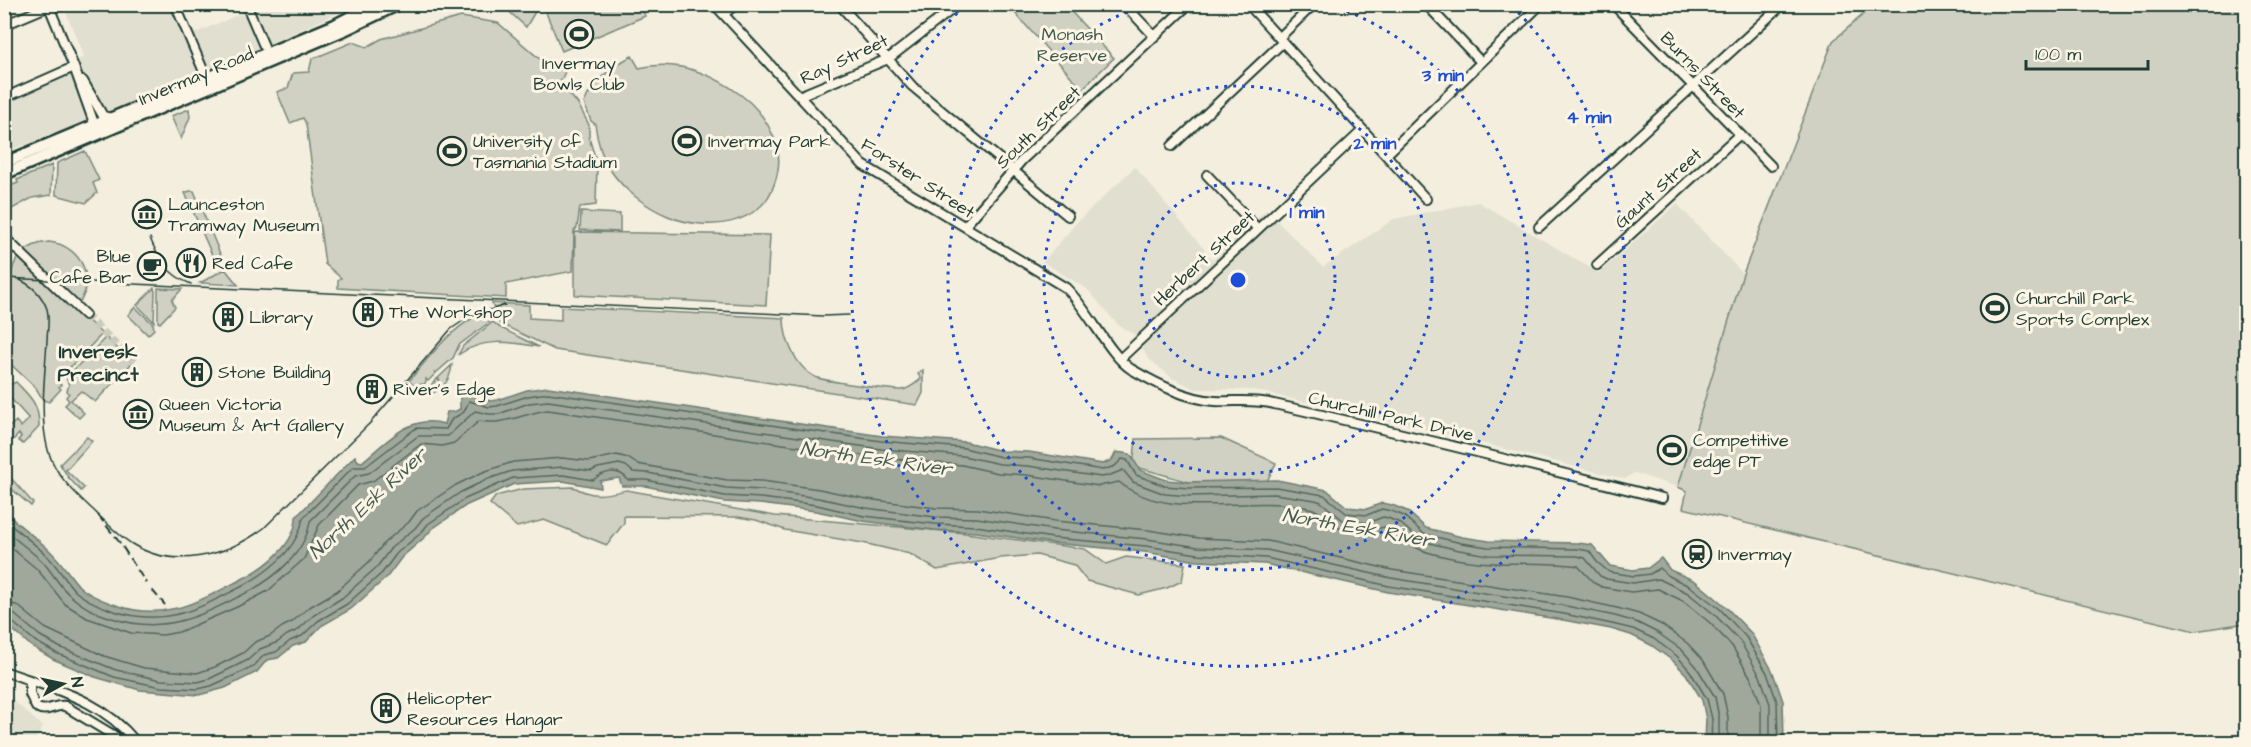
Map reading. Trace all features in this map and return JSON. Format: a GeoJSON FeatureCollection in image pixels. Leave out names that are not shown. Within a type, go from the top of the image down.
{"type":"FeatureCollection","features":[{"type":"Feature","properties":{"kind":"main road","name":"Invermay Road"},"geometry":{"type":"LineString","coordinates":[[4,174],[249,71],[376,4]]}},
{"type":"Feature","properties":{"kind":"main road","name":"Invermay Road"},"geometry":{"type":"LineString","coordinates":[[4,163],[360,13],[399,4]]}},
{"type":"Feature","properties":{"kind":"main road"},"geometry":{"type":"LineString","coordinates":[[207,79],[212,82],[249,71]]}},
{"type":"Feature","properties":{"kind":"main road"},"geometry":{"type":"LineString","coordinates":[[158,100],[166,101],[188,93],[192,95]]}},
{"type":"Feature","properties":{"kind":"main road"},"geometry":{"type":"LineString","coordinates":[[95,126],[104,133]]}},
{"type":"Feature","properties":{"kind":"street"},"geometry":{"type":"LineString","coordinates":[[175,4],[207,79]]}},
{"type":"Feature","properties":{"kind":"street"},"geometry":{"type":"LineString","coordinates":[[246,4],[264,46]]}},
{"type":"Feature","properties":{"kind":"street","name":"Forster Street"},"geometry":{"type":"LineString","coordinates":[[714,4],[863,165],[1066,288],[1086,310],[1120,359]]}},
{"type":"Feature","properties":{"kind":"street"},"geometry":{"type":"LineString","coordinates":[[724,14],[736,4]]}},
{"type":"Feature","properties":{"kind":"street"},"geometry":{"type":"LineString","coordinates":[[839,4],[912,86],[1068,216]]}},
{"type":"Feature","properties":{"kind":"street","name":"Ray Street"},"geometry":{"type":"LineString","coordinates":[[799,96],[888,59],[959,4]]}},
{"type":"Feature","properties":{"kind":"street"},"geometry":{"type":"LineString","coordinates":[[1124,4],[1154,36]]}},
{"type":"Feature","properties":{"kind":"street","name":"South Street"},"geometry":{"type":"LineString","coordinates":[[965,226],[1013,170],[1189,4]]}},
{"type":"Feature","properties":{"kind":"street"},"geometry":{"type":"LineString","coordinates":[[1248,4],[1426,199]]}},
{"type":"Feature","properties":{"kind":"street"},"geometry":{"type":"LineString","coordinates":[[1172,146],[1281,40],[1314,4]]}},
{"type":"Feature","properties":{"kind":"street"},"geometry":{"type":"LineString","coordinates":[[1426,4],[1481,62]]}},
{"type":"Feature","properties":{"kind":"street"},"geometry":{"type":"LineString","coordinates":[[1386,154],[1541,4]]}},
{"type":"Feature","properties":{"kind":"street","name":"Burns Street"},"geometry":{"type":"LineString","coordinates":[[1613,4],[1771,166]]}},
{"type":"Feature","properties":{"kind":"street"},"geometry":{"type":"LineString","coordinates":[[1768,4],[1775,12]]}},
{"type":"Feature","properties":{"kind":"street"},"geometry":{"type":"LineString","coordinates":[[1539,227],[1783,4]]}},
{"type":"Feature","properties":{"kind":"street"},"geometry":{"type":"LineString","coordinates":[[4,25],[49,5],[95,126]]}},
{"type":"Feature","properties":{"kind":"street"},"geometry":{"type":"LineString","coordinates":[[4,98],[74,67]]}},
{"type":"Feature","properties":{"kind":"street"},"geometry":{"type":"LineString","coordinates":[[74,67],[103,116],[113,118]]}},
{"type":"Feature","properties":{"kind":"street","name":"Herbert Street"},"geometry":{"type":"LineString","coordinates":[[1120,359],[1363,129]]}},
{"type":"Feature","properties":{"kind":"street","name":"Gaunt Street"},"geometry":{"type":"LineString","coordinates":[[1596,265],[1740,135]]}},
{"type":"Feature","properties":{"kind":"street"},"geometry":{"type":"LineString","coordinates":[[1207,176],[1257,228]]}},
{"type":"Feature","properties":{"kind":"street"},"geometry":{"type":"LineString","coordinates":[[4,237],[85,315]]}},
{"type":"Feature","properties":{"kind":"street","name":"Churchill Park Drive"},"geometry":{"type":"LineString","coordinates":[[1120,359],[1134,371],[1174,391],[1194,398],[1276,404],[1662,498]]}},
{"type":"Feature","properties":{"kind":"street"},"geometry":{"type":"LineString","coordinates":[[4,672],[69,693],[94,706],[121,725],[136,742]]}},
{"type":"Feature","properties":{"kind":"street"},"geometry":{"type":"LineString","coordinates":[[30,681],[30,694],[36,707],[45,710],[65,706],[113,735],[120,742]]}},
{"type":"Feature","properties":{"kind":"shaded area"},"geometry":{"type":"Polygon","coordinates":[[[63,5],[170,5],[184,38],[261,5],[355,5],[44,139],[5,151],[4,92],[84,57],[63,5]]]}},
{"type":"Feature","properties":{"kind":"shaded area"},"geometry":{"type":"Polygon","coordinates":[[[1135,167],[1213,260],[1266,210],[1323,267],[1394,219],[1478,202],[1599,273],[1677,204],[1743,274],[1678,487],[1634,473],[1625,479],[1425,429],[1253,390],[1195,389],[1171,377],[1148,358],[1134,334],[1119,326],[1087,289],[1043,262],[1078,221],[1135,167]]]}},
{"type":"Feature","properties":{"kind":"shaded area"},"geometry":{"type":"Polygon","coordinates":[[[4,692],[43,727],[34,742],[5,742],[4,692]]]}},
{"type":"Feature","properties":{"kind":"green space"},"geometry":{"type":"Polygon","coordinates":[[[502,5],[539,5],[526,27],[502,5]]]}},
{"type":"Feature","properties":{"kind":"green space","name":"Invermay Bowls Club"},"geometry":{"type":"Polygon","coordinates":[[[553,5],[641,5],[645,16],[562,51],[544,8],[553,5]]]}},
{"type":"Feature","properties":{"kind":"green space","name":"Monash Reserve"},"geometry":{"type":"Polygon","coordinates":[[[1008,5],[1065,5],[1114,58],[1082,89],[1008,5]]]}},
{"type":"Feature","properties":{"kind":"green space","name":"Churchill Park Sports Complex"},"geometry":{"type":"Polygon","coordinates":[[[1874,5],[2246,5],[2246,623],[2195,631],[1683,508],[1687,491],[1678,487],[1743,274],[1833,41],[1874,5]]]}},
{"type":"Feature","properties":{"kind":"green space","name":"University of Tasmania Stadium"},"geometry":{"type":"Polygon","coordinates":[[[461,17],[498,23],[541,60],[567,67],[560,83],[578,104],[589,125],[589,138],[597,163],[596,205],[580,207],[577,228],[574,231],[573,271],[506,284],[506,298],[338,288],[338,280],[341,278],[325,264],[306,124],[303,118],[290,123],[277,92],[288,88],[293,73],[309,72],[312,59],[353,42],[367,47],[381,39],[461,17]]]}},
{"type":"Feature","properties":{"kind":"green space","name":"Invermay Park"},"geometry":{"type":"Polygon","coordinates":[[[632,56],[639,68],[667,65],[706,74],[730,87],[758,111],[774,138],[779,160],[775,182],[768,197],[758,209],[730,222],[698,224],[683,221],[644,203],[616,178],[605,160],[595,124],[591,121],[584,103],[592,88],[604,75],[632,56]]]}},
{"type":"Feature","properties":{"kind":"green space"},"geometry":{"type":"Polygon","coordinates":[[[189,109],[190,117],[181,139],[171,116],[189,109]]]}},
{"type":"Feature","properties":{"kind":"green space"},"geometry":{"type":"Polygon","coordinates":[[[85,151],[99,180],[93,183],[97,193],[86,203],[56,195],[57,163],[85,151]]]}},
{"type":"Feature","properties":{"kind":"green space"},"geometry":{"type":"Polygon","coordinates":[[[52,165],[51,195],[32,198],[8,211],[11,216],[5,220],[5,185],[18,183],[17,180],[52,165]]]}},
{"type":"Feature","properties":{"kind":"green space"},"geometry":{"type":"Polygon","coordinates":[[[194,191],[223,261],[216,264],[185,193],[194,191]]]}},
{"type":"Feature","properties":{"kind":"green space"},"geometry":{"type":"Polygon","coordinates":[[[581,212],[620,214],[620,232],[580,230],[581,212]]]}},
{"type":"Feature","properties":{"kind":"green space"},"geometry":{"type":"Polygon","coordinates":[[[575,232],[770,235],[766,305],[575,295],[575,232]]]}},
{"type":"Feature","properties":{"kind":"green space"},"geometry":{"type":"Polygon","coordinates":[[[49,242],[61,245],[78,258],[86,277],[86,288],[75,308],[102,334],[57,381],[61,389],[49,402],[43,400],[36,388],[5,359],[5,281],[11,281],[14,265],[21,254],[33,246],[49,242]]]}},
{"type":"Feature","properties":{"kind":"green space"},"geometry":{"type":"Polygon","coordinates":[[[225,269],[238,285],[200,283],[225,269]]]}},
{"type":"Feature","properties":{"kind":"green space"},"geometry":{"type":"Polygon","coordinates":[[[154,288],[155,291],[154,322],[137,305],[154,288]]]}},
{"type":"Feature","properties":{"kind":"green space"},"geometry":{"type":"Polygon","coordinates":[[[158,288],[182,289],[172,300],[175,307],[160,323],[158,322],[158,288]]]}},
{"type":"Feature","properties":{"kind":"green space"},"geometry":{"type":"Polygon","coordinates":[[[492,303],[529,305],[529,318],[561,320],[561,307],[784,318],[786,335],[796,359],[815,377],[843,383],[904,390],[921,379],[918,374],[923,370],[923,393],[917,405],[555,350],[499,323],[492,303]]]}},
{"type":"Feature","properties":{"kind":"green space"},"geometry":{"type":"Polygon","coordinates":[[[135,307],[153,324],[154,329],[148,335],[128,315],[135,307]]]}},
{"type":"Feature","properties":{"kind":"green space"},"geometry":{"type":"Polygon","coordinates":[[[490,310],[491,321],[459,345],[453,358],[436,373],[434,371],[435,374],[428,381],[426,379],[418,390],[409,381],[455,331],[490,310]]]}},
{"type":"Feature","properties":{"kind":"green space"},"geometry":{"type":"Polygon","coordinates":[[[493,322],[539,347],[497,342],[477,345],[458,355],[463,346],[493,322]]]}},
{"type":"Feature","properties":{"kind":"green space"},"geometry":{"type":"Polygon","coordinates":[[[106,337],[132,363],[95,402],[81,391],[71,400],[84,413],[79,418],[65,405],[69,401],[66,397],[69,393],[67,391],[69,385],[66,378],[106,337]]]}},
{"type":"Feature","properties":{"kind":"green space"},"geometry":{"type":"Polygon","coordinates":[[[452,365],[449,377],[439,390],[422,394],[437,379],[440,381],[438,378],[452,365]]]}},
{"type":"Feature","properties":{"kind":"green space"},"geometry":{"type":"Polygon","coordinates":[[[16,382],[36,406],[39,419],[39,427],[23,444],[18,440],[21,437],[19,434],[13,440],[10,439],[6,430],[16,421],[21,427],[29,419],[5,392],[5,387],[16,382]]]}},
{"type":"Feature","properties":{"kind":"green space"},"geometry":{"type":"Polygon","coordinates":[[[87,437],[92,441],[66,470],[84,488],[81,491],[60,464],[87,437]]]}},
{"type":"Feature","properties":{"kind":"green space"},"geometry":{"type":"Polygon","coordinates":[[[1221,438],[1276,463],[1265,485],[1189,482],[1133,466],[1136,439],[1221,438]]]}},
{"type":"Feature","properties":{"kind":"green space"},"geometry":{"type":"Polygon","coordinates":[[[9,463],[10,477],[33,503],[31,506],[5,483],[9,476],[5,475],[5,467],[9,463]]]}},
{"type":"Feature","properties":{"kind":"green space"},"geometry":{"type":"Polygon","coordinates":[[[574,487],[593,494],[626,490],[775,516],[965,533],[1085,549],[1106,564],[1126,557],[1185,564],[1182,581],[1167,588],[1139,595],[1087,581],[1074,565],[1037,555],[1000,558],[937,570],[910,554],[863,543],[785,530],[756,520],[738,517],[624,516],[624,523],[607,545],[544,520],[517,527],[490,504],[496,496],[523,489],[574,487]]]}},
{"type":"Feature","properties":{"kind":"water","name":"North Esk River"},"geometry":{"type":"Polygon","coordinates":[[[548,387],[882,436],[966,442],[1002,451],[1029,452],[1103,464],[1112,460],[1116,452],[1130,454],[1140,470],[1166,480],[1189,482],[1277,480],[1327,490],[1347,507],[1367,509],[1382,503],[1392,505],[1407,511],[1426,528],[1462,537],[1489,541],[1592,545],[1610,566],[1633,570],[1648,568],[1661,558],[1670,570],[1695,581],[1724,605],[1751,633],[1772,670],[1783,701],[1784,742],[1705,742],[1706,719],[1702,700],[1686,674],[1651,645],[1631,635],[1611,629],[1388,592],[1265,564],[1197,561],[1145,552],[863,521],[816,511],[724,502],[645,486],[622,486],[619,478],[600,481],[601,488],[563,481],[514,484],[467,505],[432,529],[402,557],[387,577],[351,609],[321,626],[306,642],[293,646],[278,658],[267,660],[257,672],[225,688],[199,695],[140,690],[95,677],[53,659],[31,646],[5,623],[5,511],[47,548],[79,586],[87,592],[106,602],[134,610],[167,610],[214,594],[271,560],[286,545],[295,527],[296,517],[355,456],[358,461],[362,462],[409,426],[432,422],[444,424],[447,412],[460,409],[460,395],[470,389],[475,397],[491,401],[527,390],[548,387]]]}},
{"type":"Feature","properties":{"kind":"tunnel"},"geometry":{"type":"LineString","coordinates":[[85,315],[136,363],[134,365]]}},
{"type":"Feature","properties":{"kind":"tram line"},"geometry":{"type":"LineString","coordinates":[[150,238],[165,266],[176,276],[191,284]]}},
{"type":"Feature","properties":{"kind":"tram line"},"geometry":{"type":"LineString","coordinates":[[4,278],[823,316],[849,315]]}},
{"type":"Feature","properties":{"kind":"tram line"},"geometry":{"type":"LineString","coordinates":[[20,280],[40,295],[48,313],[43,396],[44,424],[48,450],[55,467],[65,482],[126,540],[148,552],[182,558],[200,556],[234,546],[264,528],[371,422],[451,329],[469,317],[505,305]]}},
{"type":"Feature","properties":{"kind":"railway"},"geometry":{"type":"LineString","coordinates":[[98,515],[120,543],[146,583]]}},
{"type":"Feature","properties":{"kind":"railway"},"geometry":{"type":"LineString","coordinates":[[152,590],[165,605]]}},
{"type":"Feature","properties":{"kind":"place","name":"Invermay Bowls Club"},"geometry":{"type":"Point","coordinates":[579,34]}},
{"type":"Feature","properties":{"kind":"place","name":"Invermay Park"},"geometry":{"type":"Point","coordinates":[687,141]}},
{"type":"Feature","properties":{"kind":"place","name":"University of Tasmania Stadium"},"geometry":{"type":"Point","coordinates":[452,151]}},
{"type":"Feature","properties":{"kind":"place","name":"Launceston Tramway Museum"},"geometry":{"type":"Point","coordinates":[147,214]}},
{"type":"Feature","properties":{"kind":"place","name":"Red Cafe"},"geometry":{"type":"Point","coordinates":[191,263]}},
{"type":"Feature","properties":{"kind":"place","name":"Blue Cafe Bar"},"geometry":{"type":"Point","coordinates":[152,266]}},
{"type":"Feature","properties":{"kind":"place","name":"Churchill Park Sports Complex"},"geometry":{"type":"Point","coordinates":[1995,308]}},
{"type":"Feature","properties":{"kind":"place","name":"The Workshop"},"geometry":{"type":"Point","coordinates":[368,312]}},
{"type":"Feature","properties":{"kind":"place","name":"Library"},"geometry":{"type":"Point","coordinates":[228,317]}},
{"type":"Feature","properties":{"kind":"place","name":"Stone Building"},"geometry":{"type":"Point","coordinates":[197,372]}},
{"type":"Feature","properties":{"kind":"place","name":"River's Edge"},"geometry":{"type":"Point","coordinates":[372,389]}},
{"type":"Feature","properties":{"kind":"place","name":"Queen Victoria Museum & Art Gallery"},"geometry":{"type":"Point","coordinates":[138,414]}},
{"type":"Feature","properties":{"kind":"place","name":"Competitive edge PT"},"geometry":{"type":"Point","coordinates":[1672,450]}},
{"type":"Feature","properties":{"kind":"place","name":"Invermay"},"geometry":{"type":"Point","coordinates":[1697,554]}},
{"type":"Feature","properties":{"kind":"place","name":"Helicopter Resources Hangar"},"geometry":{"type":"Point","coordinates":[386,708]}},
{"type":"Feature","properties":{"kind":"district","name":"Inveresk Precinct"},"geometry":{"type":"Point","coordinates":[98,362]}}]}
